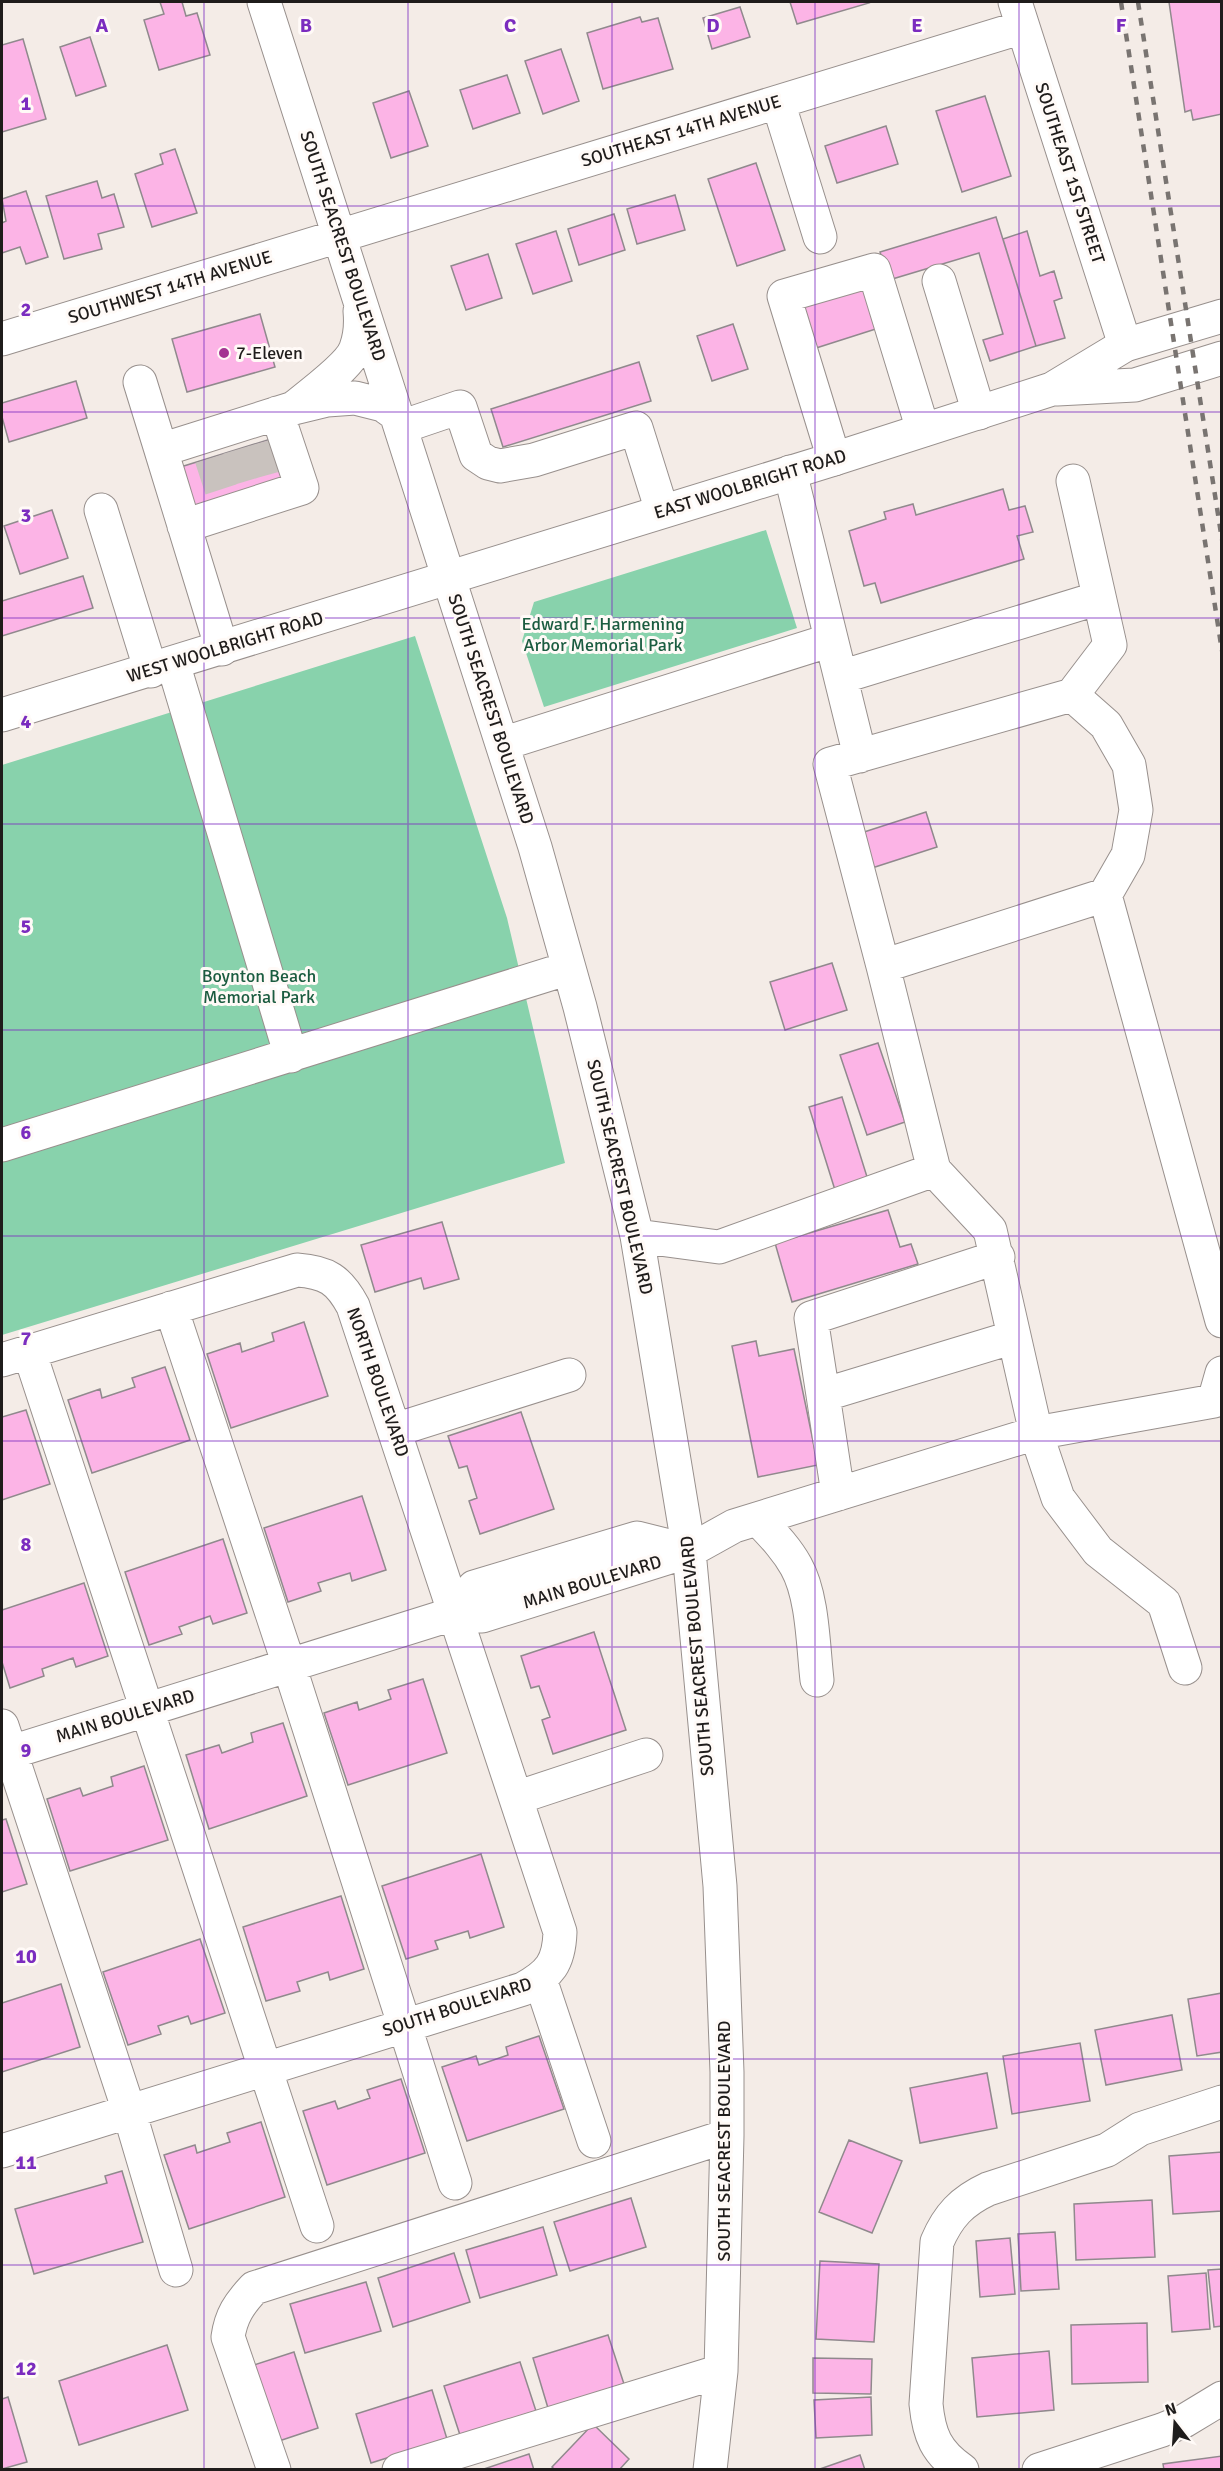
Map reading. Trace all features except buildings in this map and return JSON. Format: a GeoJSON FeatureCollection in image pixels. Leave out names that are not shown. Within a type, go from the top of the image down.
{"type":"FeatureCollection","features":[{"type":"Feature","properties":{"kind":"street","name":"SOUTH SEACREST BOULEVARD"},"geometry":{"type":"LineString","coordinates":[[264,2],[535,847],[569,968],[637,1236],[689,1551],[720,1886],[727,2136],[720,2371],[710,2469]]}},
{"type":"Feature","properties":{"kind":"street","name":"SOUTHEAST 14TH AVENUE"},"geometry":{"type":"LineString","coordinates":[[339,235],[778,102],[1019,14]]}},
{"type":"Feature","properties":{"kind":"street","name":"SOUTHEAST 1ST STREET"},"geometry":{"type":"LineString","coordinates":[[1019,14],[1125,345]]}},
{"type":"Feature","properties":{"kind":"street"},"geometry":{"type":"LineString","coordinates":[[778,102],[820,237]]}},
{"type":"Feature","properties":{"kind":"street","name":"SOUTHWEST 14TH AVENUE"},"geometry":{"type":"LineString","coordinates":[[2,339],[339,235]]}},
{"type":"Feature","properties":{"kind":"street"},"geometry":{"type":"LineString","coordinates":[[834,459],[784,296],[874,270],[923,430]]}},
{"type":"Feature","properties":{"kind":"street"},"geometry":{"type":"LineString","coordinates":[[939,281],[979,412]]}},
{"type":"Feature","properties":{"kind":"street"},"geometry":{"type":"LineString","coordinates":[[221,440],[327,382],[356,350],[361,321],[359,297]]}},
{"type":"Feature","properties":{"kind":"street","name":"EAST WOOLBRIGHT ROAD"},"geometry":{"type":"LineString","coordinates":[[449,578],[1052,389],[1125,345],[1221,316]]}},
{"type":"Feature","properties":{"kind":"street","name":"EAST WOOLBRIGHT ROAD"},"geometry":{"type":"LineString","coordinates":[[1052,389],[1135,385],[1221,358]]}},
{"type":"Feature","properties":{"kind":"street"},"geometry":{"type":"LineString","coordinates":[[140,382],[221,440],[302,488],[227,505]]}},
{"type":"Feature","properties":{"kind":"street"},"geometry":{"type":"LineString","coordinates":[[221,440],[327,400],[355,398],[383,405],[399,421],[460,407],[476,455],[488,463],[500,466],[534,460],[636,428],[662,511]]}},
{"type":"Feature","properties":{"kind":"street"},"geometry":{"type":"LineString","coordinates":[[221,440],[227,505],[222,649]]}},
{"type":"Feature","properties":{"kind":"street"},"geometry":{"type":"LineString","coordinates":[[789,472],[860,756]]}},
{"type":"Feature","properties":{"kind":"street"},"geometry":{"type":"LineString","coordinates":[[1073,481],[1110,645],[1072,695],[830,764],[934,1170],[990,1230],[998,1257],[1036,1433],[1058,1498],[1098,1551],[1164,1603],[1185,1668]]}},
{"type":"Feature","properties":{"kind":"street"},"geometry":{"type":"LineString","coordinates":[[101,510],[162,667],[291,1056]]}},
{"type":"Feature","properties":{"kind":"street","name":"WEST WOOLBRIGHT ROAD"},"geometry":{"type":"LineString","coordinates":[[2,716],[449,578]]}},
{"type":"Feature","properties":{"kind":"street"},"geometry":{"type":"LineString","coordinates":[[841,677],[1099,598]]}},
{"type":"Feature","properties":{"kind":"street"},"geometry":{"type":"LineString","coordinates":[[502,744],[831,640]]}},
{"type":"Feature","properties":{"kind":"street"},"geometry":{"type":"LineString","coordinates":[[883,966],[1106,895],[1128,855],[1136,810],[1131,776],[1129,765],[1106,725],[1072,695]]}},
{"type":"Feature","properties":{"kind":"street"},"geometry":{"type":"LineString","coordinates":[[1106,895],[1221,1321]]}},
{"type":"Feature","properties":{"kind":"street"},"geometry":{"type":"LineString","coordinates":[[2,1145],[569,968]]}},
{"type":"Feature","properties":{"kind":"street"},"geometry":{"type":"LineString","coordinates":[[637,1236],[719,1246],[934,1170]]}},
{"type":"Feature","properties":{"kind":"street"},"geometry":{"type":"LineString","coordinates":[[838,1494],[811,1318],[998,1257]]}},
{"type":"Feature","properties":{"kind":"street","name":"NORTH BOULEVARD"},"geometry":{"type":"LineString","coordinates":[[15,1356],[297,1270],[315,1271],[332,1278],[345,1290],[353,1306],[456,1613]]}},
{"type":"Feature","properties":{"kind":"street"},"geometry":{"type":"LineString","coordinates":[[171,1308],[289,1665],[454,2183]]}},
{"type":"Feature","properties":{"kind":"street"},"geometry":{"type":"LineString","coordinates":[[823,1395],[1014,1337]]}},
{"type":"Feature","properties":{"kind":"street"},"geometry":{"type":"LineString","coordinates":[[15,1356],[147,1709],[318,2226]]}},
{"type":"Feature","properties":{"kind":"street"},"geometry":{"type":"LineString","coordinates":[[689,1551],[734,1526],[1036,1433],[1214,1401],[1221,1373]]}},
{"type":"Feature","properties":{"kind":"street"},"geometry":{"type":"LineString","coordinates":[[395,1430],[569,1375]]}},
{"type":"Feature","properties":{"kind":"street"},"geometry":{"type":"LineString","coordinates":[[758,1519],[785,1549],[797,1568],[806,1593],[817,1680]]}},
{"type":"Feature","properties":{"kind":"street","name":"MAIN BOULEVARD"},"geometry":{"type":"LineString","coordinates":[[4,1744],[147,1709],[456,1613],[474,1587],[637,1538],[689,1551]]}},
{"type":"Feature","properties":{"kind":"street","name":"SOUTH BOULEVARD"},"geometry":{"type":"LineString","coordinates":[[2,2151],[523,1989],[540,1979],[553,1966],[559,1950],[560,1932],[456,1613]]}},
{"type":"Feature","properties":{"kind":"street"},"geometry":{"type":"LineString","coordinates":[[4,1744],[129,2111],[177,2270]]}},
{"type":"Feature","properties":{"kind":"street"},"geometry":{"type":"LineString","coordinates":[[516,1798],[646,1755]]}},
{"type":"Feature","properties":{"kind":"street"},"geometry":{"type":"LineString","coordinates":[[540,1979],[594,2141]]}},
{"type":"Feature","properties":{"kind":"street"},"geometry":{"type":"LineString","coordinates":[[962,2469],[946,2458],[936,2444],[928,2427],[926,2404],[937,2241],[944,2224],[956,2209],[970,2198],[988,2189],[1107,2150],[1140,2129],[1221,2102]]}},
{"type":"Feature","properties":{"kind":"street"},"geometry":{"type":"LineString","coordinates":[[274,2469],[228,2337],[230,2319],[254,2288],[727,2136]]}},
{"type":"Feature","properties":{"kind":"street"},"geometry":{"type":"LineString","coordinates":[[399,2469],[720,2371]]}},
{"type":"Feature","properties":{"kind":"street"},"geometry":{"type":"LineString","coordinates":[[1045,2469],[1162,2430],[1184,2421],[1221,2398]]}},
{"type":"Feature","properties":{"kind":"green space","name":"Edward F. Harmening Arbor Memorial Park"},"geometry":{"type":"Polygon","coordinates":[[[766,530],[797,628],[544,707],[522,641],[534,602],[766,530]]]}},
{"type":"Feature","properties":{"kind":"green space","name":"Boynton Beach Memorial Park"},"geometry":{"type":"Polygon","coordinates":[[[415,636],[507,918],[565,1163],[2,1335],[2,765],[415,636]]]}},
{"type":"Feature","properties":{"kind":"tunnel"},"geometry":{"type":"LineString","coordinates":[[263,442],[274,482]]}},
{"type":"Feature","properties":{"kind":"tunnel"},"geometry":{"type":"LineString","coordinates":[[239,449],[251,489]]}},
{"type":"Feature","properties":{"kind":"tunnel"},"geometry":{"type":"LineString","coordinates":[[211,458],[224,498]]}},
{"type":"Feature","properties":{"kind":"railway"},"geometry":{"type":"LineString","coordinates":[[1121,2],[1222,651]]}},
{"type":"Feature","properties":{"kind":"railway"},"geometry":{"type":"LineString","coordinates":[[1138,2],[1222,540]]}},
{"type":"Feature","properties":{"kind":"place","name":"7-Eleven"},"geometry":{"type":"Point","coordinates":[224,353]}}]}
